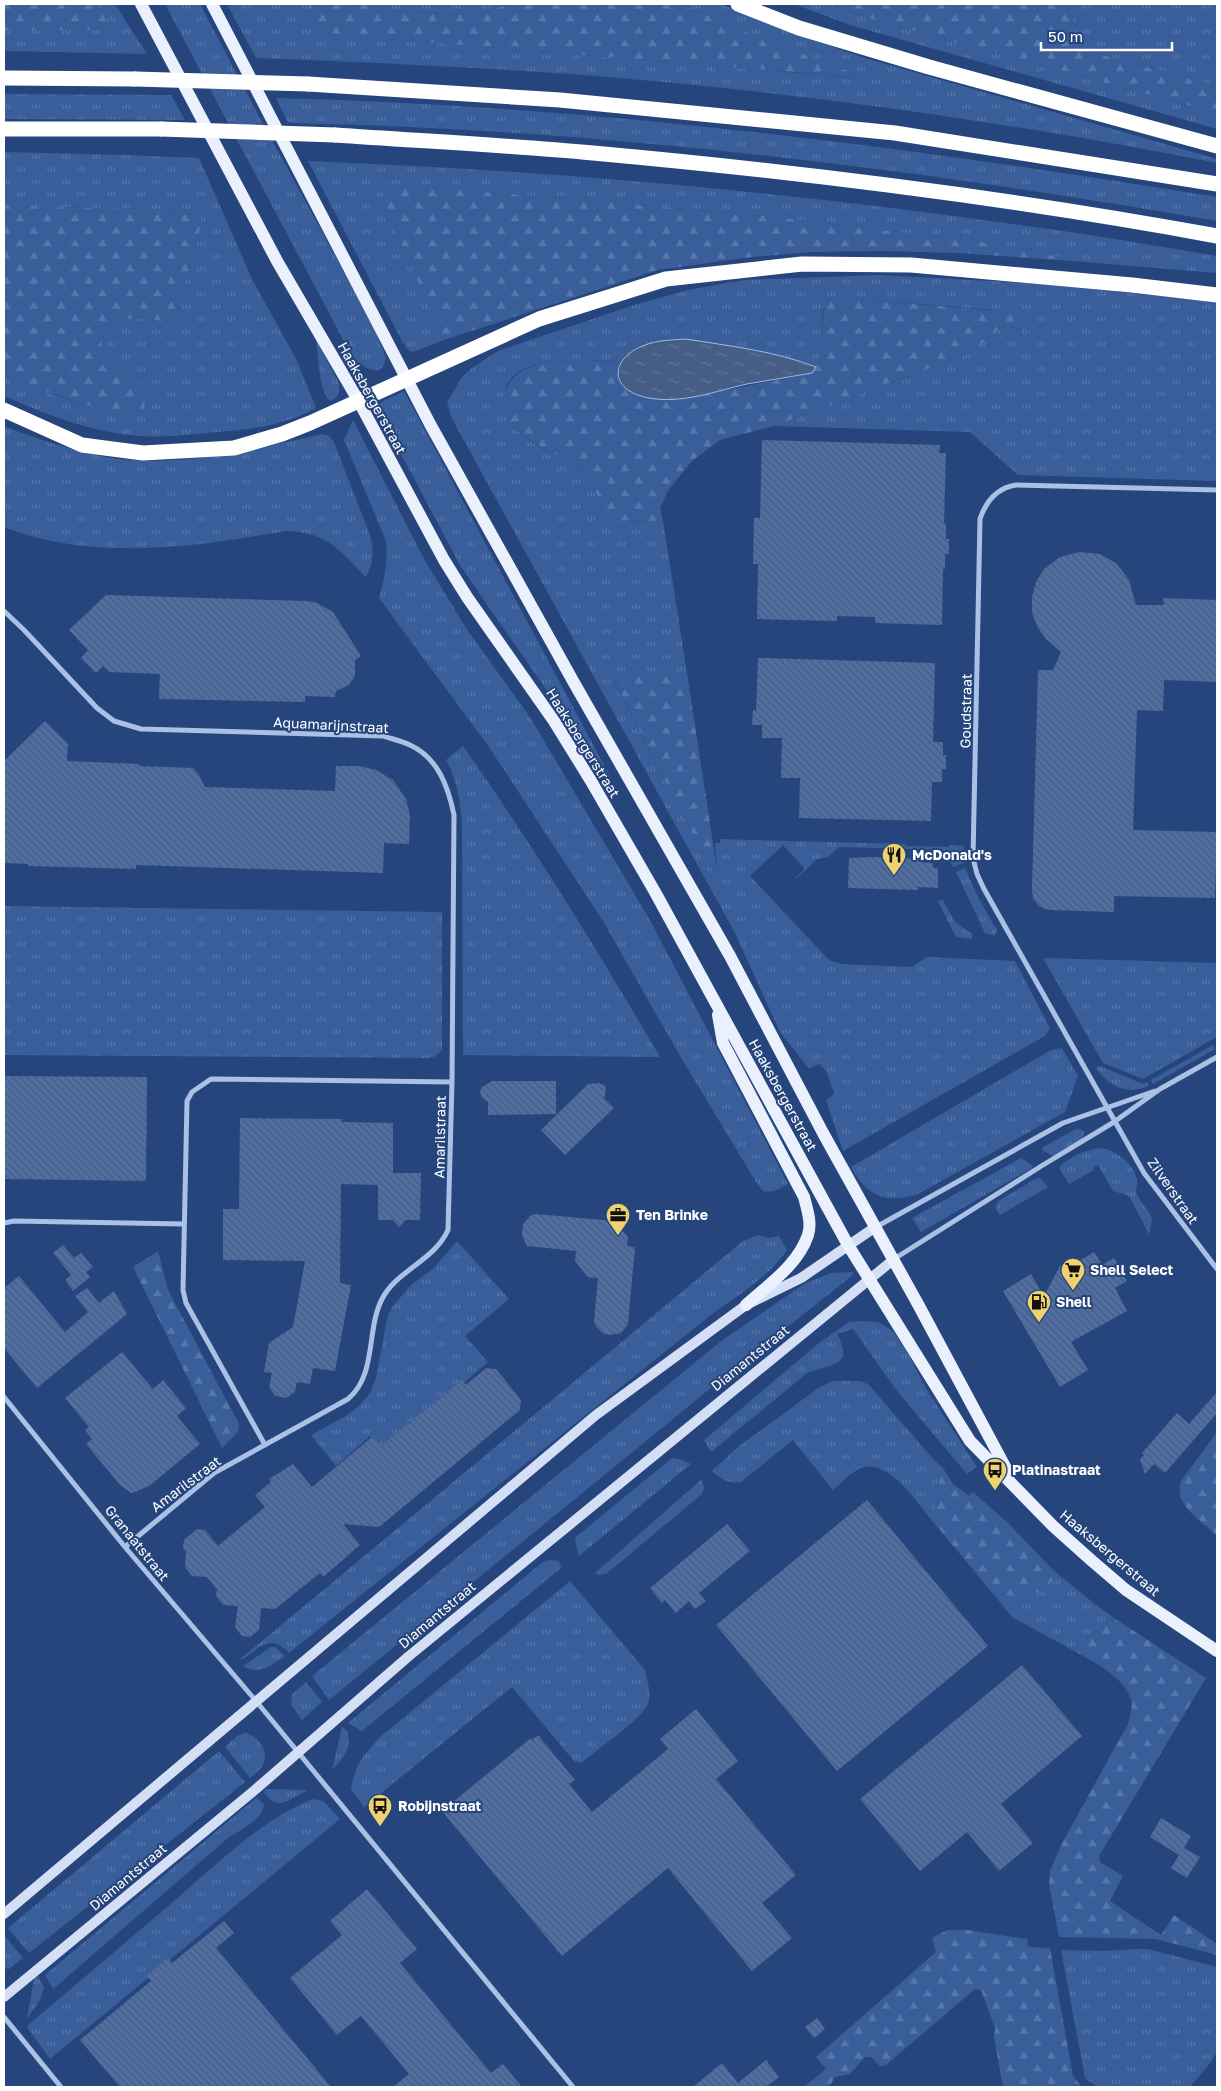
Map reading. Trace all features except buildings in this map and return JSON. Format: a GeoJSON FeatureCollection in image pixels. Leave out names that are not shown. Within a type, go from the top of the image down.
{"type":"FeatureCollection","features":[{"type":"Feature","properties":{"kind":"highway"},"geometry":{"type":"LineString","coordinates":[[738,4],[800,28],[929,67],[1217,146]]}},
{"type":"Feature","properties":{"kind":"highway"},"geometry":{"type":"LineString","coordinates":[[4,78],[135,79],[308,84],[560,100],[895,133],[1217,184]]}},
{"type":"Feature","properties":{"kind":"highway"},"geometry":{"type":"LineString","coordinates":[[4,128],[161,129],[335,135],[592,153],[911,188],[1122,218],[1217,236]]}},
{"type":"Feature","properties":{"kind":"highway"},"geometry":{"type":"LineString","coordinates":[[4,410],[82,445],[143,453],[234,448],[282,434],[310,423],[539,318],[666,279],[802,264],[911,265],[1132,285],[1217,295]]}},
{"type":"Feature","properties":{"kind":"main road","name":"Haaksbergerstraat"},"geometry":{"type":"LineString","coordinates":[[141,4],[277,261],[358,400],[444,560],[467,597],[554,721],[679,936],[848,1245],[970,1441],[1053,1526],[1126,1590],[1217,1651]]}},
{"type":"Feature","properties":{"kind":"main road","name":"Haaksbergerstraat"},"geometry":{"type":"LineString","coordinates":[[212,4],[435,432],[568,673],[710,920],[1015,1487]]}},
{"type":"Feature","properties":{"kind":"main road"},"geometry":{"type":"LineString","coordinates":[[4,1914],[596,1415],[746,1305],[792,1263],[809,1234],[809,1217],[800,1189],[724,1042],[716,1003]]}},
{"type":"Feature","properties":{"kind":"main road"},"geometry":{"type":"LineString","coordinates":[[746,1305],[800,1278],[874,1228]]}},
{"type":"Feature","properties":{"kind":"main road","name":"Diamantstraat"},"geometry":{"type":"LineString","coordinates":[[4,1997],[298,1753],[409,1656],[893,1260]]}},
{"type":"Feature","properties":{"kind":"street","name":"Goudstraat"},"geometry":{"type":"LineString","coordinates":[[1114,1122],[984,889],[977,874],[973,858],[980,519],[984,508],[993,496],[1005,487],[1016,485],[1217,490]]}},
{"type":"Feature","properties":{"kind":"street","name":"Aquamarijnstraat"},"geometry":{"type":"LineString","coordinates":[[4,611],[97,708],[114,720],[131,727],[141,729],[384,736],[410,745],[432,761],[441,774],[449,792],[454,815],[452,1082]]}},
{"type":"Feature","properties":{"kind":"street"},"geometry":{"type":"LineString","coordinates":[[893,1260],[1043,1164],[1114,1122],[1160,1089],[1217,1057]]}},
{"type":"Feature","properties":{"kind":"street","name":"Amarilstraat"},"geometry":{"type":"LineString","coordinates":[[125,1547],[208,1478],[348,1399],[356,1392],[363,1381],[378,1308],[383,1297],[392,1285],[438,1248],[448,1230],[452,1082],[211,1079],[192,1092],[187,1101],[184,1224],[184,1290],[186,1303],[265,1445]]}},
{"type":"Feature","properties":{"kind":"street"},"geometry":{"type":"LineString","coordinates":[[874,1228],[1063,1123],[1160,1089]]}},
{"type":"Feature","properties":{"kind":"street","name":"Zilverstraat"},"geometry":{"type":"LineString","coordinates":[[1114,1122],[1144,1173],[1217,1270]]}},
{"type":"Feature","properties":{"kind":"street"},"geometry":{"type":"LineString","coordinates":[[4,1223],[14,1221],[184,1224]]}},
{"type":"Feature","properties":{"kind":"street","name":"Granaatstraat"},"geometry":{"type":"LineString","coordinates":[[4,1397],[125,1547],[298,1753]]}},
{"type":"Feature","properties":{"kind":"street"},"geometry":{"type":"LineString","coordinates":[[298,1753],[573,2087]]}},
{"type":"Feature","properties":{"kind":"street"},"geometry":{"type":"LineString","coordinates":[[4,2017],[61,2087]]}},
{"type":"Feature","properties":{"kind":"green space"},"geometry":{"type":"Polygon","coordinates":[[[4,4],[97,4],[112,30],[4,30],[4,4]]]}},
{"type":"Feature","properties":{"kind":"green space"},"geometry":{"type":"Polygon","coordinates":[[[97,4],[115,4],[147,54],[4,51],[4,30],[111,30],[97,4]]]}},
{"type":"Feature","properties":{"kind":"green space"},"geometry":{"type":"Polygon","coordinates":[[[165,4],[200,4],[373,325],[386,358],[383,367],[377,371],[362,365],[349,350],[165,4]]]}},
{"type":"Feature","properties":{"kind":"green space"},"geometry":{"type":"Polygon","coordinates":[[[227,4],[310,4],[310,31],[315,33],[863,78],[762,39],[683,4],[721,4],[796,34],[865,58],[1217,159],[1217,163],[998,124],[778,94],[630,79],[536,72],[256,58],[227,4]]]}},
{"type":"Feature","properties":{"kind":"green space"},"geometry":{"type":"Polygon","coordinates":[[[310,4],[368,4],[370,8],[377,10],[444,14],[478,12],[509,4],[683,4],[762,39],[866,78],[315,33],[310,31],[310,4]]]}},
{"type":"Feature","properties":{"kind":"green space"},"geometry":{"type":"Polygon","coordinates":[[[368,4],[509,4],[478,12],[444,14],[377,10],[370,8],[368,4]]]}},
{"type":"Feature","properties":{"kind":"green space"},"geometry":{"type":"Polygon","coordinates":[[[794,4],[826,4],[881,22],[1217,113],[1217,129],[850,25],[794,4]]]}},
{"type":"Feature","properties":{"kind":"green space"},"geometry":{"type":"Polygon","coordinates":[[[826,4],[1067,4],[1084,50],[1217,86],[1217,113],[881,22],[826,4]]]}},
{"type":"Feature","properties":{"kind":"green space"},"geometry":{"type":"Polygon","coordinates":[[[1067,4],[1217,4],[1217,86],[1084,50],[1067,4]]]}},
{"type":"Feature","properties":{"kind":"green space"},"geometry":{"type":"Polygon","coordinates":[[[4,94],[171,95],[185,120],[4,119],[4,94]]]}},
{"type":"Feature","properties":{"kind":"green space"},"geometry":{"type":"Polygon","coordinates":[[[276,98],[394,102],[630,119],[865,145],[1100,178],[1217,197],[1217,221],[987,184],[755,154],[522,133],[288,123],[276,98]]]}},
{"type":"Feature","properties":{"kind":"green space"},"geometry":{"type":"Polygon","coordinates":[[[4,152],[199,158],[252,279],[297,361],[316,408],[280,423],[255,428],[180,436],[152,436],[107,432],[54,416],[4,396],[4,375],[57,396],[107,411],[133,378],[119,370],[106,359],[102,353],[101,346],[103,338],[108,330],[119,321],[133,318],[174,323],[201,226],[201,213],[197,210],[4,206],[4,152]]]}},
{"type":"Feature","properties":{"kind":"green space"},"geometry":{"type":"Polygon","coordinates":[[[308,161],[422,166],[651,183],[878,206],[1104,237],[1217,256],[1217,273],[1072,261],[1022,247],[766,216],[463,190],[418,281],[444,340],[413,352],[409,351],[403,343],[308,161]]]}},
{"type":"Feature","properties":{"kind":"green space"},"geometry":{"type":"Polygon","coordinates":[[[384,183],[766,216],[1022,247],[1072,261],[959,253],[880,251],[812,252],[752,257],[658,270],[444,340],[384,205],[384,183]]]}},
{"type":"Feature","properties":{"kind":"green space"},"geometry":{"type":"Polygon","coordinates":[[[4,206],[197,210],[201,213],[201,226],[174,324],[139,318],[130,319],[115,325],[103,337],[101,345],[106,358],[144,385],[145,405],[140,414],[116,413],[96,408],[4,375],[4,206]]]}},
{"type":"Feature","properties":{"kind":"green space"},"geometry":{"type":"Polygon","coordinates":[[[880,275],[1047,284],[1217,302],[1217,481],[1018,475],[970,432],[774,426],[959,357],[976,349],[998,330],[1007,327],[1032,330],[991,310],[849,298],[827,300],[822,316],[821,351],[816,367],[801,361],[745,349],[635,350],[622,362],[576,360],[540,364],[524,369],[512,377],[506,388],[507,410],[512,425],[534,443],[571,460],[582,469],[593,487],[607,520],[663,521],[687,673],[612,677],[718,880],[715,843],[720,843],[720,839],[905,844],[905,846],[964,846],[965,862],[953,867],[942,850],[839,847],[828,857],[817,859],[796,879],[805,869],[783,845],[750,876],[829,960],[841,964],[912,967],[927,957],[1015,961],[1050,1028],[1045,1036],[843,1151],[826,1100],[835,1094],[827,1074],[819,1064],[809,1069],[780,1032],[736,935],[451,417],[447,402],[463,376],[498,351],[634,305],[688,290],[744,280],[880,275]]]}},
{"type":"Feature","properties":{"kind":"green space"},"geometry":{"type":"Polygon","coordinates":[[[849,298],[1018,313],[1029,319],[1033,330],[1007,327],[998,330],[976,349],[959,357],[774,426],[720,440],[692,461],[669,489],[660,508],[663,521],[607,520],[593,487],[582,469],[570,460],[544,449],[530,440],[511,424],[505,413],[503,405],[504,396],[510,382],[521,371],[553,361],[590,360],[622,362],[617,372],[681,399],[812,373],[819,361],[824,306],[827,300],[849,298]]]}},
{"type":"Feature","properties":{"kind":"green space"},"geometry":{"type":"Polygon","coordinates":[[[316,340],[339,383],[339,393],[335,399],[330,401],[326,396],[321,381],[316,340]]]}},
{"type":"Feature","properties":{"kind":"green space"},"geometry":{"type":"Polygon","coordinates":[[[404,391],[611,778],[587,748],[461,567],[375,405],[404,391]]]}},
{"type":"Feature","properties":{"kind":"green space"},"geometry":{"type":"Polygon","coordinates":[[[353,420],[424,559],[466,628],[530,717],[651,922],[788,1184],[773,1191],[763,1191],[756,1182],[680,1056],[603,921],[489,747],[379,598],[386,570],[386,541],[344,440],[353,420]]]}},
{"type":"Feature","properties":{"kind":"green space"},"geometry":{"type":"Polygon","coordinates":[[[4,426],[41,440],[106,457],[160,461],[215,456],[323,434],[329,436],[334,442],[370,535],[372,557],[369,572],[366,577],[332,544],[313,535],[301,532],[286,531],[179,546],[108,548],[73,545],[38,538],[4,527],[4,426]]]}},
{"type":"Feature","properties":{"kind":"green space"},"geometry":{"type":"Polygon","coordinates":[[[687,673],[719,882],[671,793],[612,676],[687,673]]]}},
{"type":"Feature","properties":{"kind":"green space"},"geometry":{"type":"Polygon","coordinates":[[[463,746],[565,900],[660,1057],[463,1055],[462,823],[457,790],[446,760],[463,746]]]}},
{"type":"Feature","properties":{"kind":"green space"},"geometry":{"type":"Polygon","coordinates":[[[965,868],[979,899],[997,930],[995,936],[985,933],[956,872],[965,868]]]}},
{"type":"Feature","properties":{"kind":"green space"},"geometry":{"type":"Polygon","coordinates":[[[943,900],[955,922],[972,934],[972,939],[956,937],[938,901],[943,900]]]}},
{"type":"Feature","properties":{"kind":"green space"},"geometry":{"type":"Polygon","coordinates":[[[4,906],[442,912],[442,1050],[434,1057],[427,1058],[4,1055],[4,906]]]}},
{"type":"Feature","properties":{"kind":"green space"},"geometry":{"type":"Polygon","coordinates":[[[1043,958],[1217,963],[1217,1037],[1143,1079],[1103,1063],[1043,958]]]}},
{"type":"Feature","properties":{"kind":"green space"},"geometry":{"type":"Polygon","coordinates":[[[1213,1045],[1215,1049],[1153,1084],[1151,1080],[1213,1045]]]}},
{"type":"Feature","properties":{"kind":"green space"},"geometry":{"type":"Polygon","coordinates":[[[1062,1048],[1078,1076],[1065,1112],[918,1194],[907,1197],[887,1198],[879,1196],[864,1185],[851,1167],[1051,1050],[1062,1048]]]}},
{"type":"Feature","properties":{"kind":"green space"},"geometry":{"type":"Polygon","coordinates":[[[1100,1066],[1143,1084],[1147,1082],[1149,1086],[1133,1090],[1119,1088],[1101,1075],[1096,1068],[1100,1066]]]}},
{"type":"Feature","properties":{"kind":"green space"},"geometry":{"type":"Polygon","coordinates":[[[1078,1128],[1084,1132],[1083,1139],[1053,1156],[1042,1150],[1043,1147],[1078,1128]]]}},
{"type":"Feature","properties":{"kind":"green space"},"geometry":{"type":"Polygon","coordinates":[[[1103,1148],[1124,1159],[1135,1173],[1137,1195],[1152,1219],[1149,1234],[1129,1196],[1113,1191],[1098,1165],[1093,1167],[1094,1170],[1069,1184],[1060,1170],[1060,1166],[1075,1156],[1086,1151],[1103,1148]]]}},
{"type":"Feature","properties":{"kind":"green space"},"geometry":{"type":"Polygon","coordinates":[[[1021,1158],[1033,1166],[1032,1168],[921,1232],[912,1218],[1021,1158]]]}},
{"type":"Feature","properties":{"kind":"green space"},"geometry":{"type":"Polygon","coordinates":[[[1040,1178],[1048,1187],[1000,1215],[996,1209],[997,1202],[1035,1179],[1040,1178]]]}},
{"type":"Feature","properties":{"kind":"green space"},"geometry":{"type":"Polygon","coordinates":[[[758,1235],[769,1238],[779,1236],[787,1250],[762,1278],[712,1314],[289,1653],[275,1643],[269,1643],[238,1661],[743,1241],[758,1235]]]}},
{"type":"Feature","properties":{"kind":"green space"},"geometry":{"type":"Polygon","coordinates":[[[457,1241],[509,1299],[465,1336],[488,1362],[384,1452],[370,1436],[336,1466],[311,1435],[346,1416],[360,1405],[370,1393],[376,1378],[387,1319],[392,1307],[412,1284],[433,1269],[457,1241]]]}},
{"type":"Feature","properties":{"kind":"green space"},"geometry":{"type":"Polygon","coordinates":[[[158,1251],[168,1290],[239,1424],[238,1432],[222,1448],[133,1267],[158,1251]]]}},
{"type":"Feature","properties":{"kind":"green space"},"geometry":{"type":"Polygon","coordinates":[[[853,1272],[853,1275],[739,1365],[329,1700],[312,1676],[720,1342],[804,1284],[831,1273],[853,1272]]]}},
{"type":"Feature","properties":{"kind":"green space"},"geometry":{"type":"Polygon","coordinates":[[[849,1322],[878,1322],[893,1331],[906,1350],[927,1390],[977,1467],[967,1474],[897,1391],[853,1329],[837,1334],[843,1353],[837,1363],[806,1374],[711,1452],[704,1440],[819,1343],[849,1322]]]}},
{"type":"Feature","properties":{"kind":"green space"},"geometry":{"type":"Polygon","coordinates":[[[832,1381],[861,1381],[869,1385],[943,1468],[935,1498],[935,1524],[903,1485],[882,1470],[872,1467],[861,1468],[833,1490],[793,1440],[741,1482],[725,1481],[712,1471],[738,1447],[817,1389],[832,1381]]]}},
{"type":"Feature","properties":{"kind":"green space"},"geometry":{"type":"Polygon","coordinates":[[[1217,1432],[1217,1536],[1190,1512],[1181,1498],[1180,1490],[1181,1481],[1217,1432]]]}},
{"type":"Feature","properties":{"kind":"green space"},"geometry":{"type":"Polygon","coordinates":[[[672,1458],[691,1464],[579,1556],[575,1540],[577,1536],[672,1458]]]}},
{"type":"Feature","properties":{"kind":"green space"},"geometry":{"type":"Polygon","coordinates":[[[943,1468],[953,1484],[969,1496],[973,1492],[1008,1523],[1053,1570],[1051,1582],[1047,1587],[1041,1591],[1025,1595],[995,1596],[935,1524],[935,1498],[943,1468]]]}},
{"type":"Feature","properties":{"kind":"green space"},"geometry":{"type":"Polygon","coordinates":[[[702,1479],[704,1488],[702,1494],[606,1574],[599,1575],[595,1573],[702,1479]]]}},
{"type":"Feature","properties":{"kind":"green space"},"geometry":{"type":"Polygon","coordinates":[[[550,1560],[559,1561],[561,1568],[362,1731],[348,1723],[543,1562],[550,1560]]]}},
{"type":"Feature","properties":{"kind":"green space"},"geometry":{"type":"Polygon","coordinates":[[[1053,1570],[1114,1618],[1077,1647],[1076,1652],[1012,1617],[995,1596],[1030,1594],[1051,1582],[1053,1570]]]}},
{"type":"Feature","properties":{"kind":"green space"},"geometry":{"type":"Polygon","coordinates":[[[570,1581],[645,1670],[650,1696],[648,1704],[637,1718],[581,1763],[574,1761],[512,1687],[364,1807],[351,1789],[353,1780],[361,1761],[380,1737],[570,1581]]]}},
{"type":"Feature","properties":{"kind":"green space"},"geometry":{"type":"Polygon","coordinates":[[[1114,1618],[1206,1678],[1099,1856],[1100,1862],[1123,1876],[1110,1901],[1161,1935],[1174,1915],[1217,1944],[1217,1955],[1156,1939],[1059,1937],[1049,1884],[1050,1871],[1061,1845],[1128,1724],[1131,1710],[1130,1697],[1121,1683],[1107,1670],[1076,1652],[1077,1647],[1114,1618]]]}},
{"type":"Feature","properties":{"kind":"green space"},"geometry":{"type":"Polygon","coordinates":[[[271,1647],[275,1647],[285,1656],[270,1666],[259,1670],[248,1669],[243,1666],[271,1647]]]}},
{"type":"Feature","properties":{"kind":"green space"},"geometry":{"type":"Polygon","coordinates":[[[306,1682],[322,1702],[302,1720],[291,1705],[292,1694],[306,1682]]]}},
{"type":"Feature","properties":{"kind":"green space"},"geometry":{"type":"Polygon","coordinates":[[[342,1727],[347,1731],[349,1737],[348,1747],[340,1762],[332,1770],[342,1727]]]}},
{"type":"Feature","properties":{"kind":"green space"},"geometry":{"type":"Polygon","coordinates":[[[245,1733],[259,1741],[265,1756],[262,1767],[250,1778],[225,1747],[237,1736],[245,1733]]]}},
{"type":"Feature","properties":{"kind":"green space"},"geometry":{"type":"Polygon","coordinates":[[[219,1751],[245,1782],[29,1953],[8,1928],[219,1751]]]}},
{"type":"Feature","properties":{"kind":"green space"},"geometry":{"type":"Polygon","coordinates":[[[266,1789],[308,1790],[290,1800],[279,1803],[269,1798],[264,1792],[266,1789]]]}},
{"type":"Feature","properties":{"kind":"green space"},"geometry":{"type":"Polygon","coordinates":[[[256,1798],[264,1804],[263,1810],[255,1820],[228,1838],[53,1989],[45,1975],[256,1798]]]}},
{"type":"Feature","properties":{"kind":"green space"},"geometry":{"type":"Polygon","coordinates":[[[314,1799],[323,1801],[340,1819],[50,2059],[27,2026],[240,1844],[277,1817],[314,1799]]]}},
{"type":"Feature","properties":{"kind":"green space"},"geometry":{"type":"Polygon","coordinates":[[[947,1930],[968,1930],[1027,1939],[1028,1947],[1050,1948],[1073,2076],[1082,2087],[1003,2087],[994,2038],[995,2028],[981,1990],[975,1989],[886,2065],[880,2066],[871,2057],[865,2057],[850,2074],[835,2077],[829,2087],[804,2087],[826,2069],[816,2057],[936,1952],[932,1938],[947,1930]]]}},
{"type":"Feature","properties":{"kind":"green space"},"geometry":{"type":"Polygon","coordinates":[[[4,1935],[23,1958],[9,1969],[4,1968],[4,1935]]]}},
{"type":"Feature","properties":{"kind":"green space"},"geometry":{"type":"Polygon","coordinates":[[[1148,1949],[1217,1967],[1217,2051],[1212,2061],[1190,2087],[1097,2087],[1085,2078],[1061,1950],[1106,1951],[1148,1949]]]}},
{"type":"Feature","properties":{"kind":"green space"},"geometry":{"type":"Polygon","coordinates":[[[38,1976],[44,1988],[40,2000],[27,2019],[34,1978],[38,1976]]]}},
{"type":"Feature","properties":{"kind":"water"},"geometry":{"type":"Polygon","coordinates":[[[686,339],[768,353],[816,367],[812,373],[747,384],[686,398],[649,398],[635,394],[625,388],[620,381],[618,372],[620,364],[626,356],[635,349],[648,344],[686,339]]]}},
{"type":"Feature","properties":{"kind":"place","name":"McDonald's"},"geometry":{"type":"Point","coordinates":[894,876]}},
{"type":"Feature","properties":{"kind":"place","name":"Ten Brinke"},"geometry":{"type":"Point","coordinates":[618,1236]}},
{"type":"Feature","properties":{"kind":"place","name":"Shell Select"},"geometry":{"type":"Point","coordinates":[1073,1291]}},
{"type":"Feature","properties":{"kind":"place","name":"Shell"},"geometry":{"type":"Point","coordinates":[1039,1323]}},
{"type":"Feature","properties":{"kind":"place","name":"Platinastraat"},"geometry":{"type":"Point","coordinates":[995,1491]}},
{"type":"Feature","properties":{"kind":"place","name":"Robijnstraat"},"geometry":{"type":"Point","coordinates":[380,1827]}}]}
